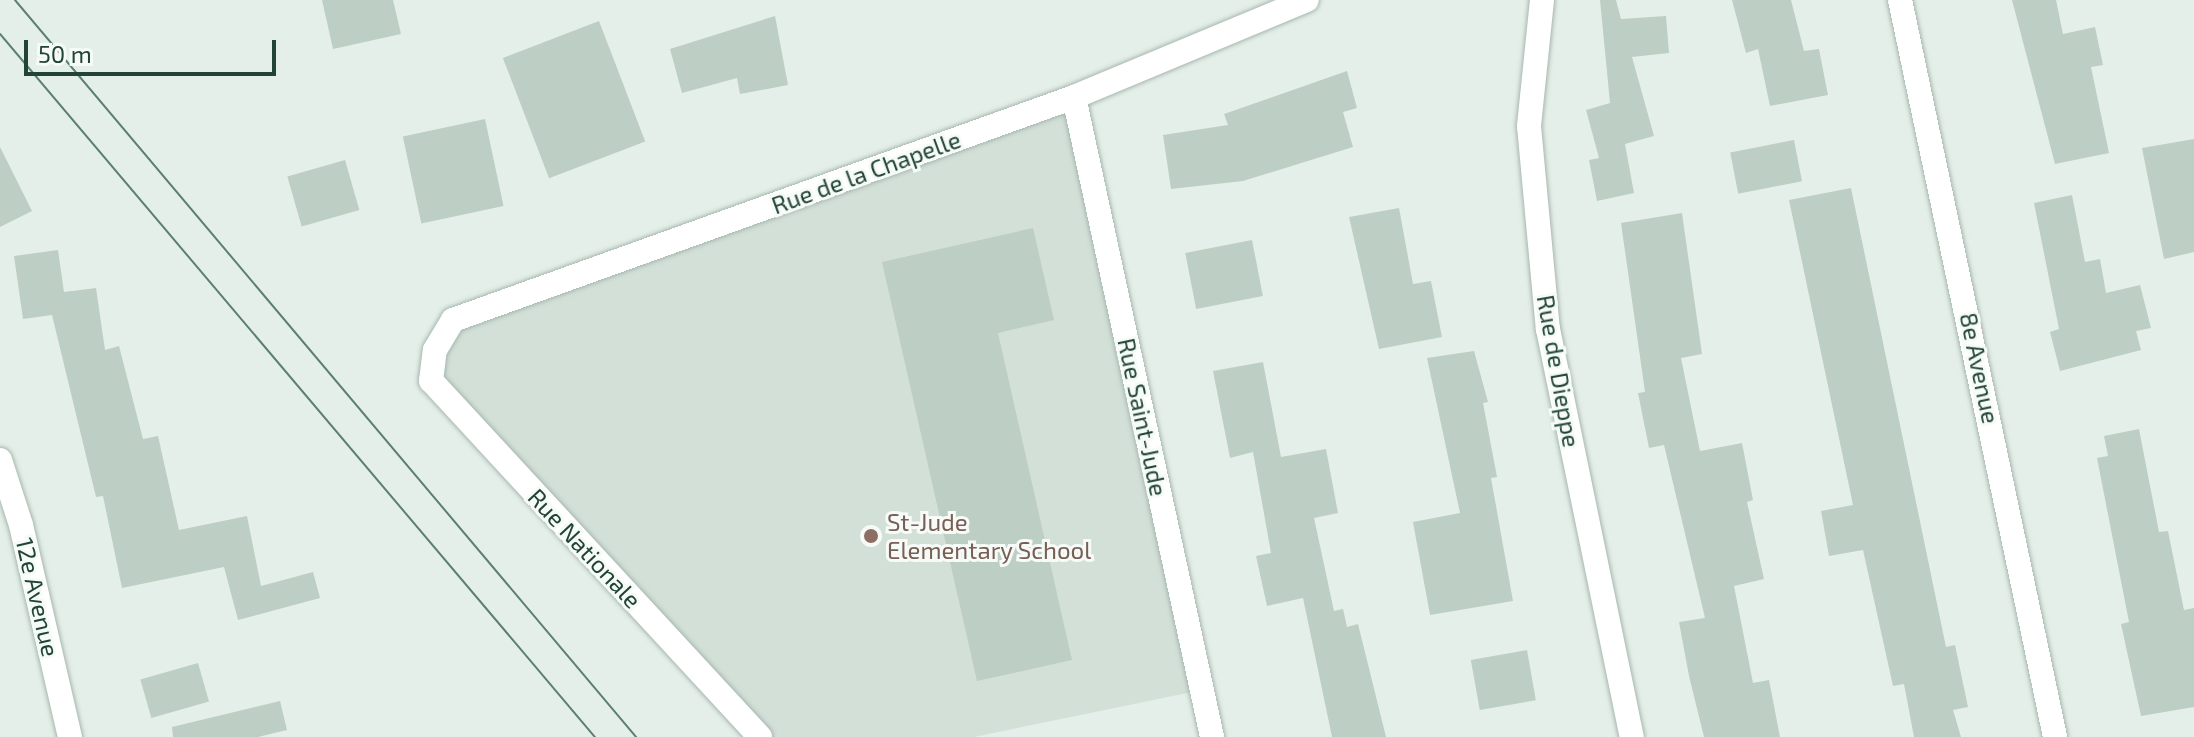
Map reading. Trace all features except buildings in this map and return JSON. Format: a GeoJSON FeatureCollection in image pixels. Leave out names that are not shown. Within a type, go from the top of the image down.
{"type":"FeatureCollection","features":[{"type":"Feature","properties":{"kind":"street","name":"Rue de la Chapelle"},"geometry":{"type":"LineString","coordinates":[[435,350],[453,320],[1074,97],[1307,0]]}},
{"type":"Feature","properties":{"kind":"street","name":"Rue de Dieppe"},"geometry":{"type":"LineString","coordinates":[[1542,0],[1529,126],[1548,329],[1632,737]]}},
{"type":"Feature","properties":{"kind":"street","name":"8e Avenue"},"geometry":{"type":"LineString","coordinates":[[1900,0],[2055,737]]}},
{"type":"Feature","properties":{"kind":"street","name":"Rue Saint-Jude"},"geometry":{"type":"LineString","coordinates":[[1074,97],[1212,737]]}},
{"type":"Feature","properties":{"kind":"street","name":"Rue Nationale"},"geometry":{"type":"LineString","coordinates":[[435,350],[431,381],[760,737]]}},
{"type":"Feature","properties":{"kind":"street","name":"12e Avenue"},"geometry":{"type":"LineString","coordinates":[[0,460],[21,525],[70,737]]}},
{"type":"Feature","properties":{"kind":"shaded area","name":"St-Jude Elementary School"},"geometry":{"type":"Polygon","coordinates":[[[1074,97],[1202,690],[974,737],[760,737],[431,381],[453,320],[1074,97]]]}},
{"type":"Feature","properties":{"kind":"tram line"},"geometry":{"type":"LineString","coordinates":[[15,0],[636,737]]}},
{"type":"Feature","properties":{"kind":"tram line"},"geometry":{"type":"LineString","coordinates":[[0,34],[595,737]]}},
{"type":"Feature","properties":{"kind":"place","name":"St-Jude Elementary School"},"geometry":{"type":"Point","coordinates":[871,536]}}]}
